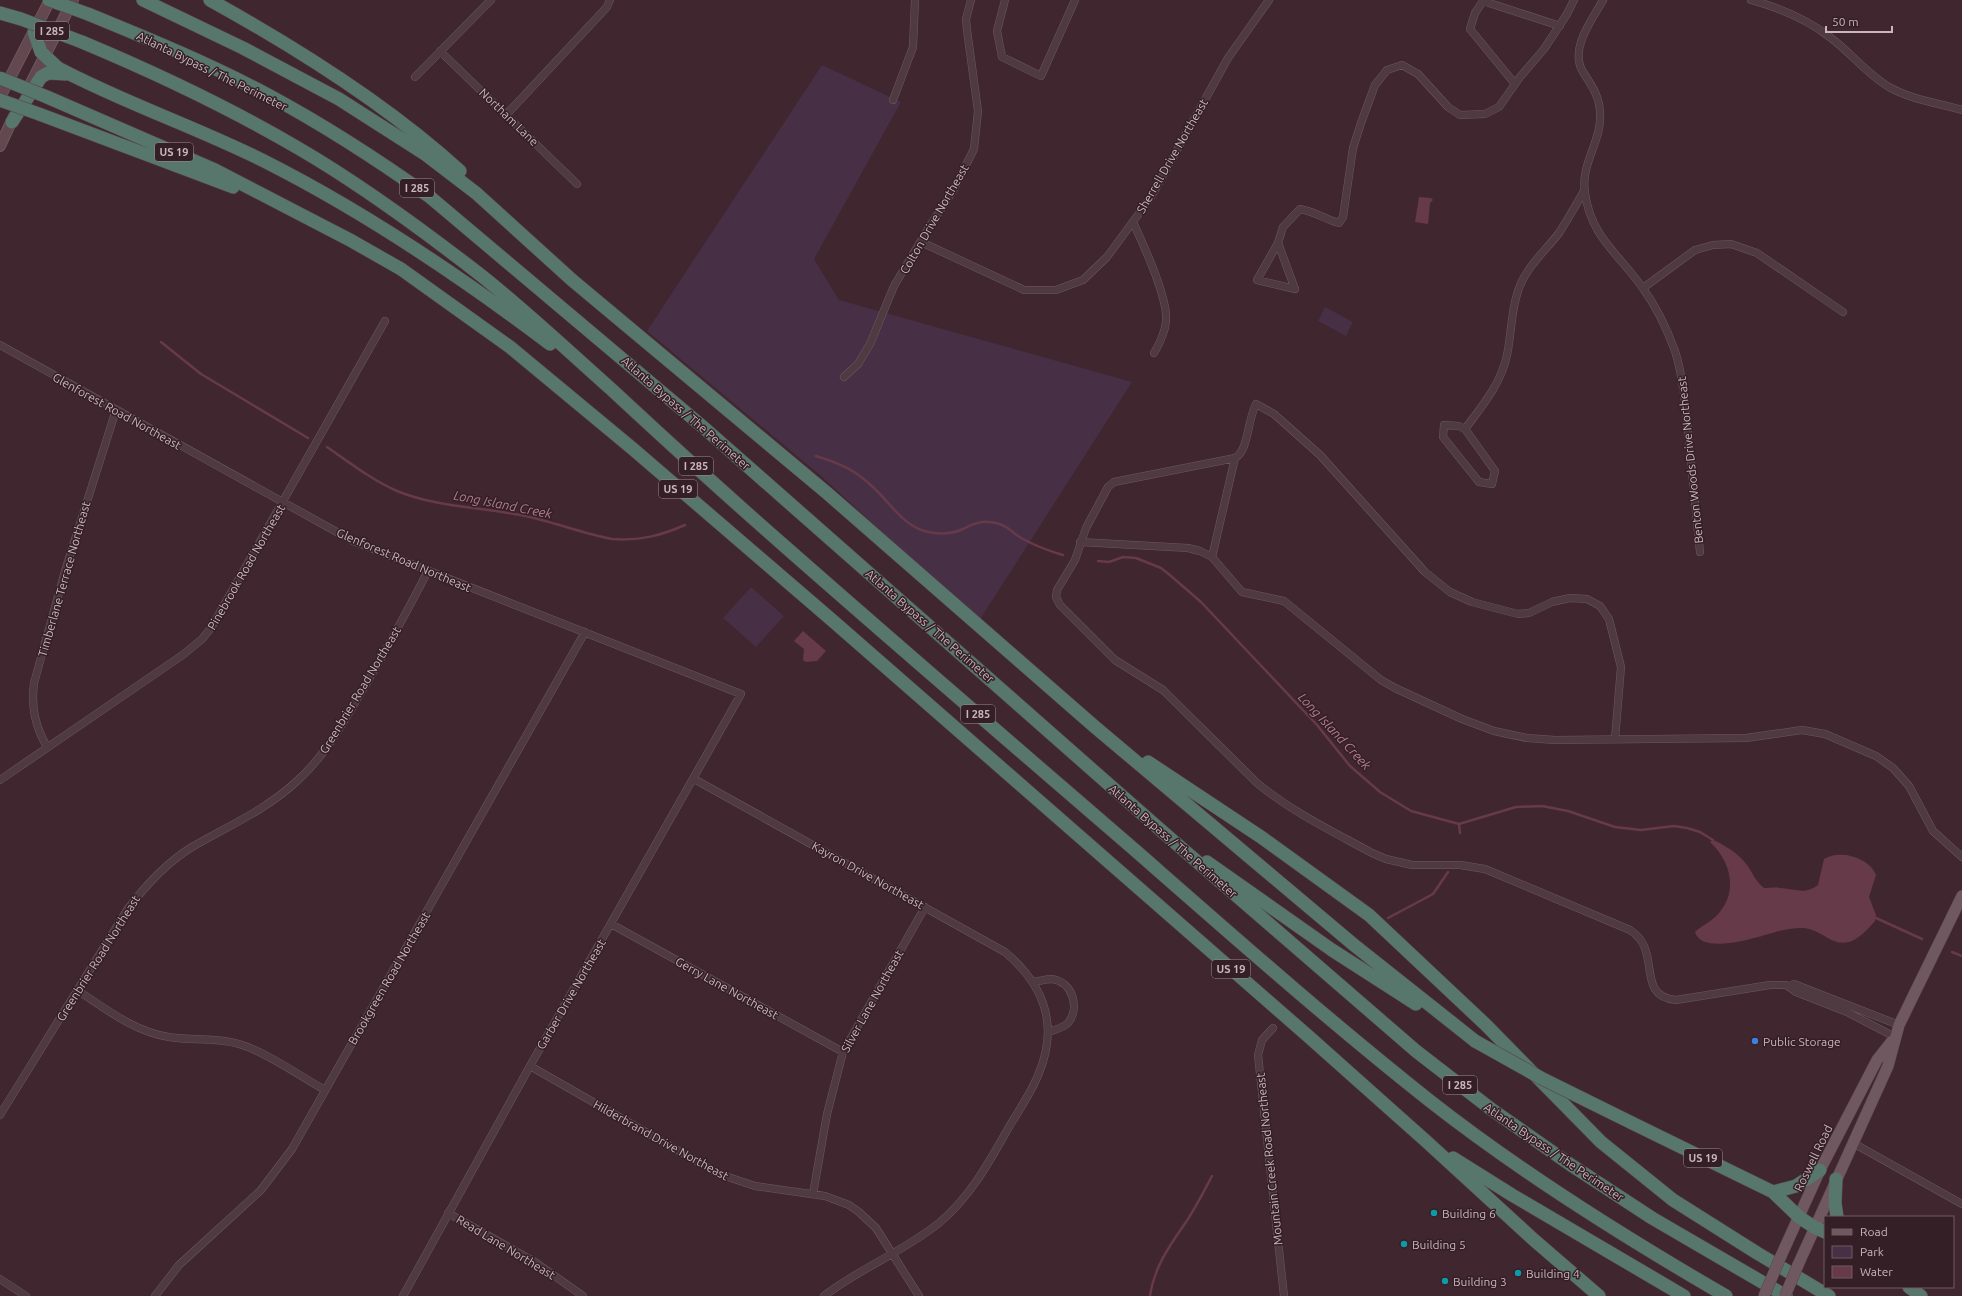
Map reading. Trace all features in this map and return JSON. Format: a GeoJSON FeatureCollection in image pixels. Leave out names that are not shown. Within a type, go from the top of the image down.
{"type":"FeatureCollection","features":[{"type":"Feature","properties":{"kind":"highway","name":"Atlanta Bypass / The Perimeter"},"geometry":{"type":"LineString","coordinates":[[50,0],[88,14],[172,50],[267,95],[337,136],[430,197],[704,427],[1164,833],[1379,1020],[1491,1109],[1629,1203],[1785,1296]]}},
{"type":"Feature","properties":{"kind":"highway"},"geometry":{"type":"LineString","coordinates":[[144,0],[287,71],[345,103],[425,154],[476,194],[572,280],[827,493],[1095,727],[1354,945],[1475,1041]]}},
{"type":"Feature","properties":{"kind":"highway"},"geometry":{"type":"LineString","coordinates":[[210,0],[290,47],[407,126],[446,158],[510,217],[572,280]]}},
{"type":"Feature","properties":{"kind":"highway","name":"I 285"},"geometry":{"type":"LineString","coordinates":[[0,13],[21,19],[82,42],[173,82],[218,104],[301,150],[343,176],[435,240],[482,276],[542,326],[794,555],[1253,954],[1364,1048],[1434,1104],[1543,1182],[1607,1224],[1726,1296]]}},
{"type":"Feature","properties":{"kind":"highway"},"geometry":{"type":"LineString","coordinates":[[34,32],[44,55],[58,68],[264,160],[332,198],[382,228],[480,292],[610,388]]}},
{"type":"Feature","properties":{"kind":"highway"},"geometry":{"type":"LineString","coordinates":[[12,122],[41,77],[48,73],[71,75]]}},
{"type":"Feature","properties":{"kind":"highway","name":"US 19"},"geometry":{"type":"LineString","coordinates":[[0,78],[215,170],[298,212],[401,269],[510,347],[572,398],[833,621],[1427,1142],[1534,1240],[1599,1296]]}},
{"type":"Feature","properties":{"kind":"highway"},"geometry":{"type":"LineString","coordinates":[[0,100],[298,212]]}},
{"type":"Feature","properties":{"kind":"highway"},"geometry":{"type":"LineString","coordinates":[[1095,727],[1261,837],[1369,915],[1486,1025],[1601,1142],[1673,1200],[1829,1296]]}},
{"type":"Feature","properties":{"kind":"highway"},"geometry":{"type":"LineString","coordinates":[[1164,833],[1219,869],[1355,966],[1475,1041]]}},
{"type":"Feature","properties":{"kind":"highway","name":"US 19"},"geometry":{"type":"LineString","coordinates":[[1475,1041],[1541,1078],[1773,1192]]}},
{"type":"Feature","properties":{"kind":"highway"},"geometry":{"type":"LineString","coordinates":[[1427,1142],[1512,1195],[1684,1296]]}},
{"type":"Feature","properties":{"kind":"highway"},"geometry":{"type":"LineString","coordinates":[[1773,1192],[1796,1186],[1820,1170]]}},
{"type":"Feature","properties":{"kind":"highway"},"geometry":{"type":"LineString","coordinates":[[1836,1179],[1835,1199],[1837,1216]]}},
{"type":"Feature","properties":{"kind":"highway"},"geometry":{"type":"LineString","coordinates":[[1773,1192],[1799,1217],[1819,1230]]}},
{"type":"Feature","properties":{"kind":"highway"},"geometry":{"type":"LineString","coordinates":[[1910,1288],[1921,1296]]}},
{"type":"Feature","properties":{"kind":"main road"},"geometry":{"type":"LineString","coordinates":[[0,97],[50,0]]}},
{"type":"Feature","properties":{"kind":"main road"},"geometry":{"type":"LineString","coordinates":[[0,146],[44,55],[73,0]]}},
{"type":"Feature","properties":{"kind":"main road","name":"Roswell Road"},"geometry":{"type":"LineString","coordinates":[[1785,1296],[1798,1265],[1819,1230],[1836,1179],[1888,1066],[1899,1025],[1962,896]]}},
{"type":"Feature","properties":{"kind":"main road","name":"Roswell Road"},"geometry":{"type":"LineString","coordinates":[[1764,1296],[1820,1170],[1877,1060],[1895,1037]]}},
{"type":"Feature","properties":{"kind":"street"},"geometry":{"type":"LineString","coordinates":[[415,77],[491,0]]}},
{"type":"Feature","properties":{"kind":"street"},"geometry":{"type":"LineString","coordinates":[[506,115],[607,7],[610,0]]}},
{"type":"Feature","properties":{"kind":"street"},"geometry":{"type":"LineString","coordinates":[[893,100],[913,47],[915,0]]}},
{"type":"Feature","properties":{"kind":"street","name":"Colton Drive Northeast"},"geometry":{"type":"LineString","coordinates":[[844,377],[858,364],[870,344],[894,286],[954,189],[974,149],[978,110],[966,19],[971,0]]}},
{"type":"Feature","properties":{"kind":"street"},"geometry":{"type":"LineString","coordinates":[[1005,0],[997,31],[1002,57],[1041,76],[1075,0]]}},
{"type":"Feature","properties":{"kind":"street","name":"Sherrell Drive Northeast"},"geometry":{"type":"LineString","coordinates":[[920,242],[1024,290],[1056,290],[1082,280],[1107,257],[1151,197],[1228,58],[1269,0]]}},
{"type":"Feature","properties":{"kind":"street"},"geometry":{"type":"LineString","coordinates":[[1278,243],[1295,289],[1257,280],[1278,243],[1283,227],[1300,209],[1315,212],[1329,220],[1339,223],[1343,217],[1353,148],[1375,85],[1387,70],[1402,65],[1418,74],[1448,107],[1460,115],[1485,114],[1499,106],[1544,49],[1560,26],[1574,0]]}},
{"type":"Feature","properties":{"kind":"street","name":"Benton Woods Drive Northeast"},"geometry":{"type":"LineString","coordinates":[[1603,0],[1579,48],[1580,65],[1596,92],[1600,115],[1598,134],[1586,167],[1584,191],[1588,210],[1595,228],[1643,288],[1656,309],[1667,332],[1681,376],[1700,552]]}},
{"type":"Feature","properties":{"kind":"street"},"geometry":{"type":"LineString","coordinates":[[1751,0],[1776,7],[1816,27],[1832,38],[1870,73],[1888,86],[1912,97],[1962,110]]}},
{"type":"Feature","properties":{"kind":"street"},"geometry":{"type":"LineString","coordinates":[[1515,84],[1470,29],[1475,13],[1483,1],[1560,26]]}},
{"type":"Feature","properties":{"kind":"street","name":"Northam Lane"},"geometry":{"type":"LineString","coordinates":[[440,51],[577,184]]}},
{"type":"Feature","properties":{"kind":"street"},"geometry":{"type":"LineString","coordinates":[[1465,429],[1492,393],[1501,374],[1507,356],[1515,303],[1523,280],[1534,261],[1559,233],[1584,191]]}},
{"type":"Feature","properties":{"kind":"street"},"geometry":{"type":"LineString","coordinates":[[1133,222],[1148,254],[1162,299],[1166,321],[1162,340],[1154,353]]}},
{"type":"Feature","properties":{"kind":"street"},"geometry":{"type":"LineString","coordinates":[[1643,288],[1695,250],[1713,245],[1731,244],[1745,247],[1757,253],[1843,312]]}},
{"type":"Feature","properties":{"kind":"street","name":"Pinebrook Road Northeast"},"geometry":{"type":"LineString","coordinates":[[0,780],[184,654],[202,639],[220,616],[385,321]]}},
{"type":"Feature","properties":{"kind":"street","name":"Glenforest Road Northeast"},"geometry":{"type":"LineString","coordinates":[[0,345],[352,541],[741,694]]}},
{"type":"Feature","properties":{"kind":"street"},"geometry":{"type":"LineString","coordinates":[[1615,739],[1620,667],[1609,619],[1600,606],[1588,599],[1570,598],[1552,602],[1529,613],[1518,614],[1472,602],[1450,592],[1425,572],[1320,455],[1274,414],[1256,404],[1250,414],[1244,450],[1235,458],[1114,482],[1108,487],[1080,542],[1075,560],[1057,590],[1056,597],[1060,605],[1116,660],[1163,690],[1257,783],[1290,808],[1386,859],[1412,865],[1460,865],[1486,869],[1630,930],[1638,936],[1645,947],[1654,988],[1659,995],[1667,999],[1676,1000],[1770,985],[1790,986],[1794,984],[1849,1009],[1899,1025]]}},
{"type":"Feature","properties":{"kind":"street","name":"Timberlane Terrace Northeast"},"geometry":{"type":"LineString","coordinates":[[47,747],[39,732],[34,716],[32,699],[34,683],[65,571],[116,410]]}},
{"type":"Feature","properties":{"kind":"street"},"geometry":{"type":"LineString","coordinates":[[1444,424],[1459,426],[1465,429],[1495,471],[1492,484],[1479,482],[1443,437],[1444,424]]}},
{"type":"Feature","properties":{"kind":"street"},"geometry":{"type":"LineString","coordinates":[[1212,557],[1235,458]]}},
{"type":"Feature","properties":{"kind":"street"},"geometry":{"type":"LineString","coordinates":[[1080,542],[1188,548],[1200,551],[1212,557],[1242,592],[1284,601],[1381,680],[1462,719],[1494,731],[1527,738],[1554,740],[1746,738],[1802,730],[1825,734],[1876,756],[1893,768],[1909,786],[1933,831],[1962,857]]}},
{"type":"Feature","properties":{"kind":"street","name":"Greenbrier Road Northeast"},"geometry":{"type":"LineString","coordinates":[[0,1115],[127,910],[156,876],[191,848],[274,801],[297,782],[318,759],[336,735],[384,654],[428,571]]}},
{"type":"Feature","properties":{"kind":"street","name":"Brookgreen Road Northeast"},"geometry":{"type":"LineString","coordinates":[[155,1296],[179,1265],[261,1190],[272,1178],[292,1149],[585,632]]}},
{"type":"Feature","properties":{"kind":"street","name":"Garber Drive Northeast"},"geometry":{"type":"LineString","coordinates":[[403,1296],[530,1066],[741,694]]}},
{"type":"Feature","properties":{"kind":"street","name":"Kayron Drive Northeast"},"geometry":{"type":"LineString","coordinates":[[694,779],[1005,952],[1022,966],[1034,982],[1044,1006],[1048,1032],[1046,1054],[1039,1074],[977,1181],[959,1204],[940,1222],[917,1239],[843,1281],[824,1296]]}},
{"type":"Feature","properties":{"kind":"street","name":"Silver Lane Northeast"},"geometry":{"type":"LineString","coordinates":[[813,1194],[827,1114],[843,1052],[925,907]]}},
{"type":"Feature","properties":{"kind":"street","name":"Gerry Lane Northeast"},"geometry":{"type":"LineString","coordinates":[[611,924],[843,1052]]}},
{"type":"Feature","properties":{"kind":"street"},"geometry":{"type":"LineString","coordinates":[[1034,982],[1052,979],[1066,987],[1072,993],[1074,1009],[1068,1023],[1060,1028],[1048,1032]]}},
{"type":"Feature","properties":{"kind":"street"},"geometry":{"type":"LineString","coordinates":[[77,990],[126,1021],[144,1030],[171,1037],[216,1039],[240,1044],[257,1051],[325,1090]]}},
{"type":"Feature","properties":{"kind":"street"},"geometry":{"type":"LineString","coordinates":[[1849,1009],[1895,1037]]}},
{"type":"Feature","properties":{"kind":"street","name":"Mountain Creek Road Northeast"},"geometry":{"type":"LineString","coordinates":[[1273,1028],[1262,1040],[1258,1056],[1284,1296]]}},
{"type":"Feature","properties":{"kind":"street","name":"Hilderbrand Drive Northeast"},"geometry":{"type":"LineString","coordinates":[[530,1066],[719,1174],[755,1186],[813,1194],[837,1200],[859,1212],[876,1228],[919,1296]]}},
{"type":"Feature","properties":{"kind":"street"},"geometry":{"type":"LineString","coordinates":[[1852,1143],[1962,1204]]}},
{"type":"Feature","properties":{"kind":"street","name":"Read Lane Northeast"},"geometry":{"type":"LineString","coordinates":[[448,1213],[535,1262],[583,1296]]}},
{"type":"Feature","properties":{"kind":"street"},"geometry":{"type":"LineString","coordinates":[[0,1279],[26,1296]]}},
{"type":"Feature","properties":{"kind":"green space"},"geometry":{"type":"Polygon","coordinates":[[[822,65],[901,102],[814,259],[839,300],[1132,382],[979,621],[821,476],[647,331],[822,65]]]}},
{"type":"Feature","properties":{"kind":"green space"},"geometry":{"type":"Polygon","coordinates":[[[1325,307],[1353,322],[1346,336],[1318,321],[1325,307]]]}},
{"type":"Feature","properties":{"kind":"green space"},"geometry":{"type":"Polygon","coordinates":[[[751,587],[784,616],[756,647],[723,618],[751,587]]]}},
{"type":"Feature","properties":{"kind":"water"},"geometry":{"type":"Polygon","coordinates":[[[1419,197],[1431,198],[1433,200],[1430,203],[1428,224],[1415,222],[1419,197]]]}},
{"type":"Feature","properties":{"kind":"water"},"geometry":{"type":"Polygon","coordinates":[[[803,631],[826,651],[817,661],[806,662],[803,660],[804,649],[794,641],[803,631]]]}},
{"type":"Feature","properties":{"kind":"water"},"geometry":{"type":"Polygon","coordinates":[[[1713,840],[1727,847],[1740,857],[1747,865],[1758,883],[1764,888],[1779,888],[1800,891],[1809,890],[1818,885],[1824,859],[1830,856],[1845,855],[1860,859],[1872,869],[1876,875],[1869,897],[1876,915],[1875,921],[1856,939],[1844,943],[1834,941],[1812,930],[1800,928],[1779,931],[1748,940],[1721,944],[1709,943],[1700,939],[1695,932],[1719,913],[1729,895],[1730,876],[1723,858],[1710,842],[1713,840]]]}},
{"type":"Feature","properties":{"kind":"waterway","name":"Long Island Creek"},"geometry":{"type":"LineString","coordinates":[[161,342],[201,374],[308,438]]}},
{"type":"Feature","properties":{"kind":"waterway","name":"Long Island Creek"},"geometry":{"type":"LineString","coordinates":[[327,447],[361,471],[388,487],[412,496],[442,504],[520,515],[612,539],[649,537],[685,525]]}},
{"type":"Feature","properties":{"kind":"waterway","name":"Long Island Creek"},"geometry":{"type":"LineString","coordinates":[[816,456],[840,465],[860,476],[874,488],[901,517],[921,530],[947,533],[958,531],[978,523],[996,523],[1005,526],[1018,536],[1033,544],[1063,555]]}},
{"type":"Feature","properties":{"kind":"waterway","name":"Long Island Creek"},"geometry":{"type":"LineString","coordinates":[[1098,561],[1109,562],[1123,557],[1136,558],[1161,568],[1201,602],[1317,725],[1350,766],[1380,792],[1411,811],[1459,824],[1516,807],[1542,806],[1568,811],[1615,827],[1641,830],[1674,826],[1687,828],[1700,832],[1713,840]]}},
{"type":"Feature","properties":{"kind":"waterway"},"geometry":{"type":"LineString","coordinates":[[1459,824],[1460,833]]}},
{"type":"Feature","properties":{"kind":"waterway"},"geometry":{"type":"LineString","coordinates":[[1388,918],[1433,894],[1448,872]]}},
{"type":"Feature","properties":{"kind":"waterway","name":"Long Island Creek"},"geometry":{"type":"LineString","coordinates":[[1876,918],[1922,939]]}},
{"type":"Feature","properties":{"kind":"waterway","name":"Long Island Creek"},"geometry":{"type":"LineString","coordinates":[[1952,952],[1962,956]]}},
{"type":"Feature","properties":{"kind":"waterway"},"geometry":{"type":"LineString","coordinates":[[1150,1296],[1152,1285],[1159,1266],[1174,1239],[1193,1211],[1212,1176]]}},
{"type":"Feature","properties":{"kind":"place","name":"Public Storage"},"geometry":{"type":"Point","coordinates":[1755,1041]}},
{"type":"Feature","properties":{"kind":"place","name":"Building 6"},"geometry":{"type":"Point","coordinates":[1434,1213]}},
{"type":"Feature","properties":{"kind":"place","name":"Building 5"},"geometry":{"type":"Point","coordinates":[1404,1244]}},
{"type":"Feature","properties":{"kind":"place","name":"Building 4"},"geometry":{"type":"Point","coordinates":[1518,1273]}},
{"type":"Feature","properties":{"kind":"place","name":"Building 3"},"geometry":{"type":"Point","coordinates":[1445,1281]}}]}
